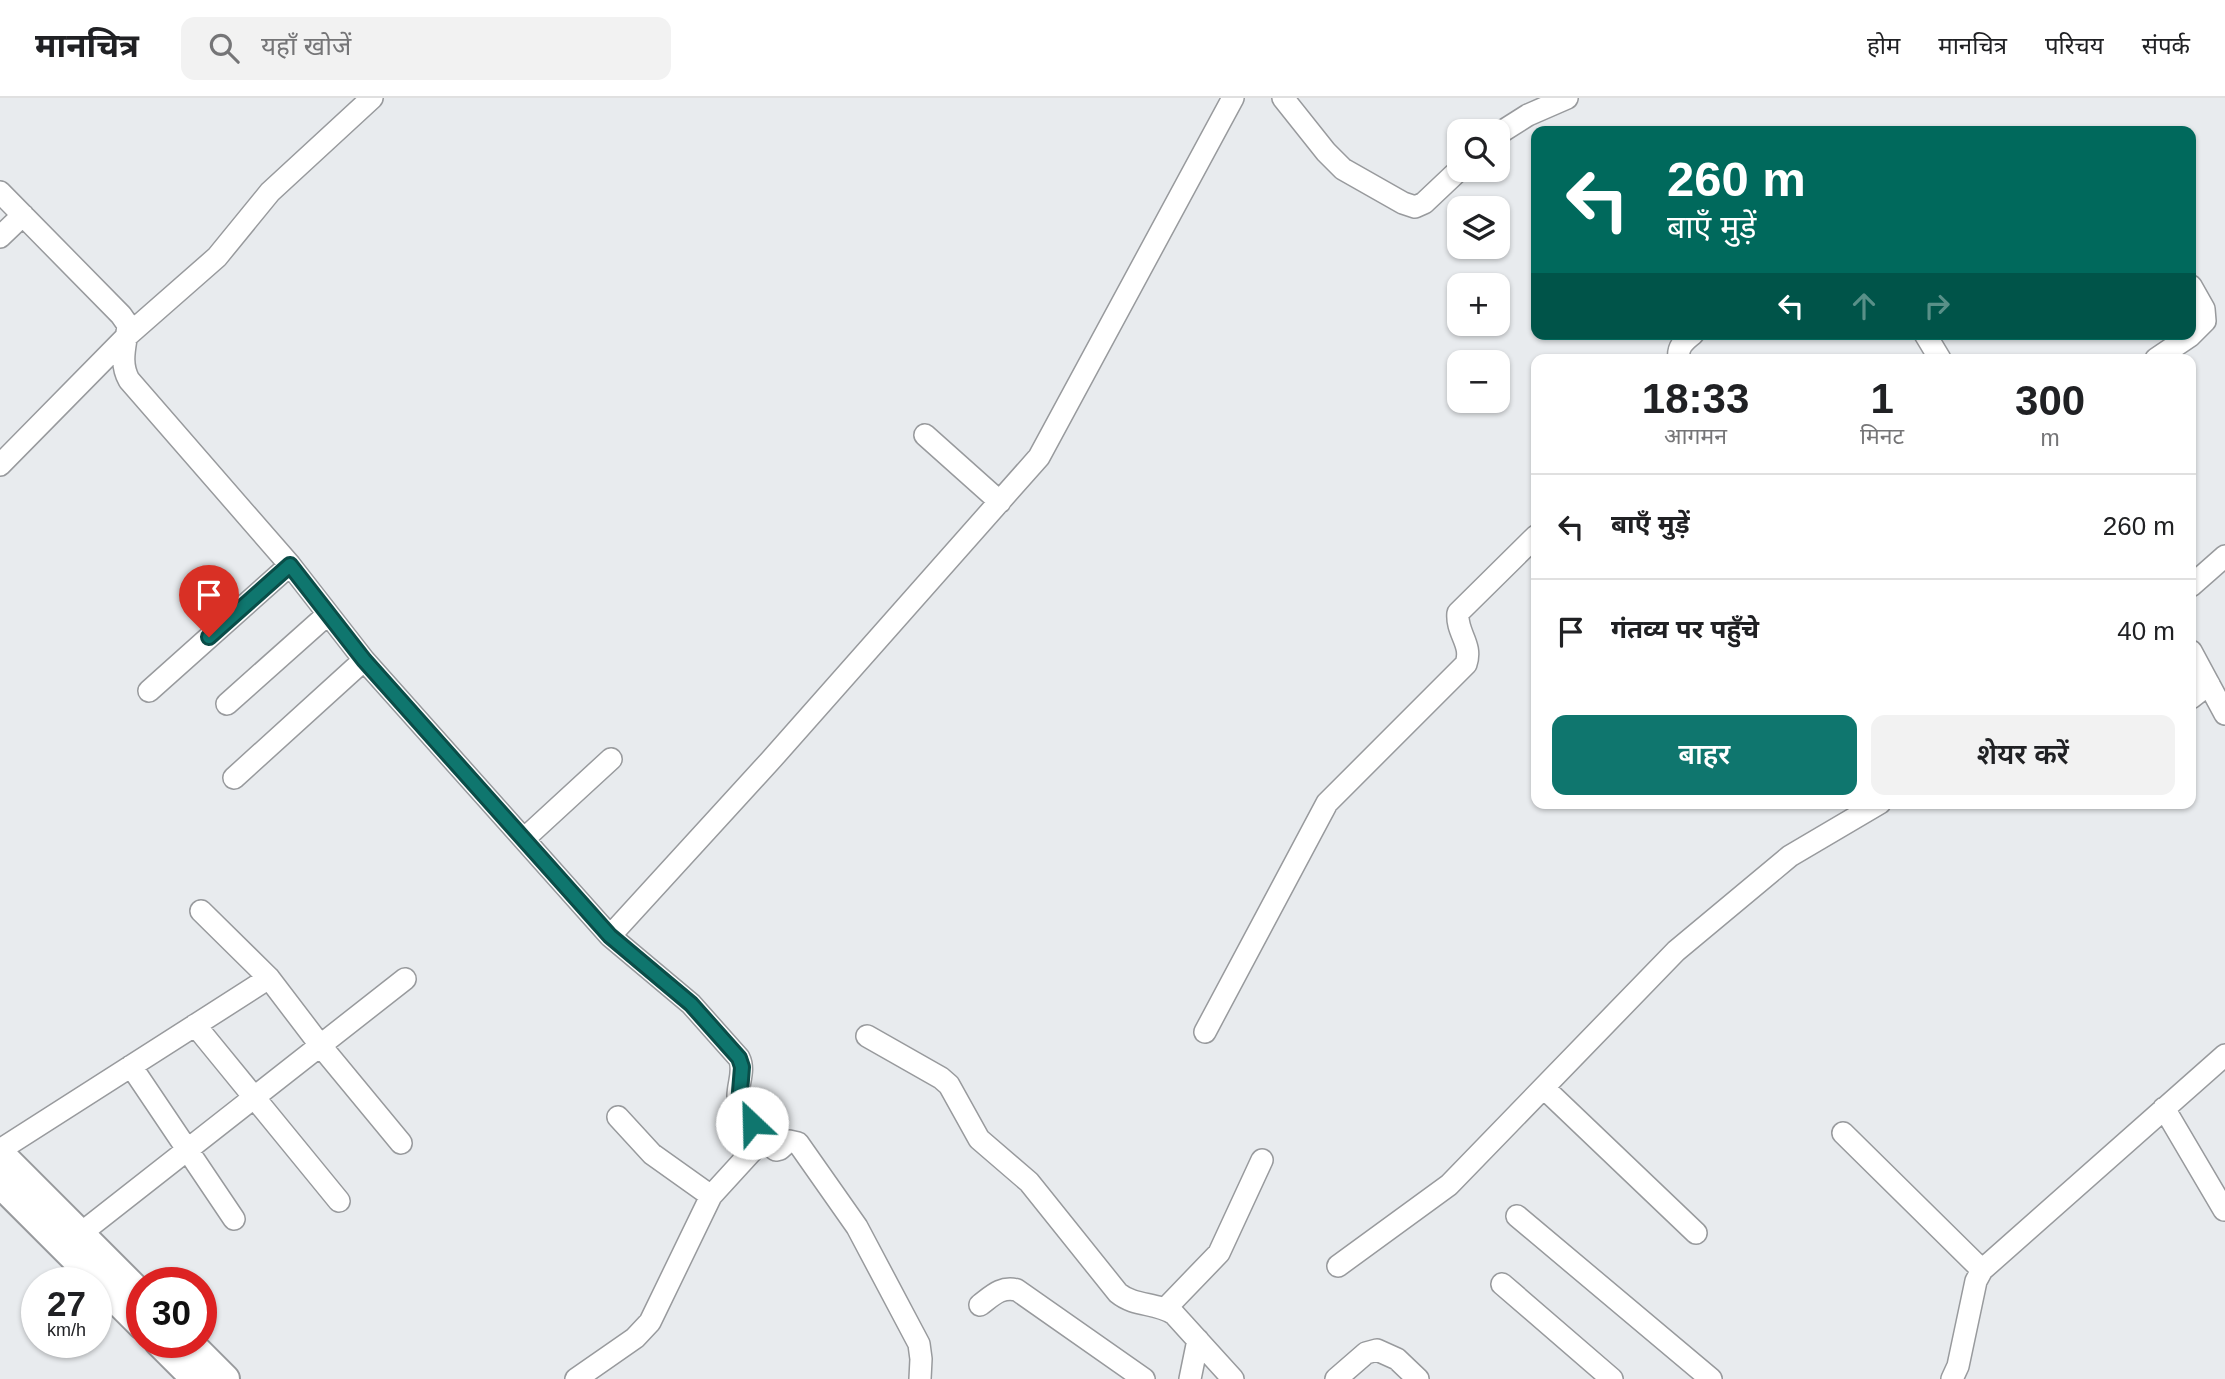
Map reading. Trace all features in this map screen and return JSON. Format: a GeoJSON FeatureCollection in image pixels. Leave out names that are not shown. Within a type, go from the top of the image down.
{"type":"FeatureCollection","features":[{"type":"Feature","properties":{"kind":"main road"},"geometry":{"type":"LineString","coordinates":[[0,1152],[126,1280]]}},
{"type":"Feature","properties":{"kind":"main road"},"geometry":{"type":"LineString","coordinates":[[0,1183],[126,1309]]}},
{"type":"Feature","properties":{"kind":"main road"},"geometry":{"type":"LineString","coordinates":[[175,1358],[196,1379]]}},
{"type":"Feature","properties":{"kind":"main road"},"geometry":{"type":"LineString","coordinates":[[204,1358],[225,1379]]}},
{"type":"Feature","properties":{"kind":"street"},"geometry":{"type":"LineString","coordinates":[[0,466],[127,336],[207,267],[270,192],[372,98]]}},
{"type":"Feature","properties":{"kind":"street"},"geometry":{"type":"LineString","coordinates":[[610,936],[779,751],[1039,457],[1233,98]]}},
{"type":"Feature","properties":{"kind":"street"},"geometry":{"type":"LineString","coordinates":[[1283,98],[1343,169],[1403,203],[1415,207],[1424,203],[1447,181]]}},
{"type":"Feature","properties":{"kind":"street"},"geometry":{"type":"LineString","coordinates":[[1510,126],[1566,98]]}},
{"type":"Feature","properties":{"kind":"street"},"geometry":{"type":"LineString","coordinates":[[0,192],[121,314],[128,326],[123,359],[129,380],[290,565],[364,660],[610,936],[691,1004],[739,1058],[742,1067],[739,1104],[741,1109],[776,1150],[789,1141],[798,1143],[857,1227],[919,1344],[920,1379]]}},
{"type":"Feature","properties":{"kind":"street"},"geometry":{"type":"LineString","coordinates":[[0,237],[23,215]]}},
{"type":"Feature","properties":{"kind":"street"},"geometry":{"type":"LineString","coordinates":[[2196,295],[2204,309],[2205,321],[2196,330]]}},
{"type":"Feature","properties":{"kind":"street"},"geometry":{"type":"LineString","coordinates":[[2163,354],[2184,340]]}},
{"type":"Feature","properties":{"kind":"street"},"geometry":{"type":"LineString","coordinates":[[925,435],[999,502]]}},
{"type":"Feature","properties":{"kind":"street"},"geometry":{"type":"LineString","coordinates":[[1205,1032],[1327,803],[1466,664],[1468,645],[1457,624],[1458,613],[1531,541]]}},
{"type":"Feature","properties":{"kind":"street"},"geometry":{"type":"LineString","coordinates":[[2196,581],[2225,555]]}},
{"type":"Feature","properties":{"kind":"street"},"geometry":{"type":"LineString","coordinates":[[149,691],[290,565]]}},
{"type":"Feature","properties":{"kind":"street"},"geometry":{"type":"LineString","coordinates":[[227,704],[328,614]]}},
{"type":"Feature","properties":{"kind":"street"},"geometry":{"type":"LineString","coordinates":[[234,778],[364,660]]}},
{"type":"Feature","properties":{"kind":"street"},"geometry":{"type":"LineString","coordinates":[[2196,660],[2225,714]]}},
{"type":"Feature","properties":{"kind":"street"},"geometry":{"type":"LineString","coordinates":[[2196,694],[2209,684]]}},
{"type":"Feature","properties":{"kind":"street"},"geometry":{"type":"LineString","coordinates":[[524,839],[611,759]]}},
{"type":"Feature","properties":{"kind":"street"},"geometry":{"type":"LineString","coordinates":[[1338,1266],[1449,1185],[1676,951],[1790,856],[1854,810]]}},
{"type":"Feature","properties":{"kind":"street"},"geometry":{"type":"LineString","coordinates":[[201,911],[268,978],[401,1143]]}},
{"type":"Feature","properties":{"kind":"street"},"geometry":{"type":"LineString","coordinates":[[0,1152],[268,978]]}},
{"type":"Feature","properties":{"kind":"street"},"geometry":{"type":"LineString","coordinates":[[80,1234],[405,979]]}},
{"type":"Feature","properties":{"kind":"street"},"geometry":{"type":"LineString","coordinates":[[195,1025],[339,1201]]}},
{"type":"Feature","properties":{"kind":"street"},"geometry":{"type":"LineString","coordinates":[[867,1036],[942,1078],[979,1139],[1029,1182],[1118,1293],[1134,1303],[1166,1308],[1233,1379]]}},
{"type":"Feature","properties":{"kind":"street"},"geometry":{"type":"LineString","coordinates":[[1952,1379],[1958,1366],[1976,1281],[1982,1270],[2225,1055]]}},
{"type":"Feature","properties":{"kind":"street"},"geometry":{"type":"LineString","coordinates":[[131,1066],[234,1219]]}},
{"type":"Feature","properties":{"kind":"street"},"geometry":{"type":"LineString","coordinates":[[1544,1088],[1696,1233]]}},
{"type":"Feature","properties":{"kind":"street"},"geometry":{"type":"LineString","coordinates":[[2164,1108],[2224,1210]]}},
{"type":"Feature","properties":{"kind":"street"},"geometry":{"type":"LineString","coordinates":[[618,1117],[652,1154],[711,1196]]}},
{"type":"Feature","properties":{"kind":"street"},"geometry":{"type":"LineString","coordinates":[[1843,1133],[1982,1270]]}},
{"type":"Feature","properties":{"kind":"street"},"geometry":{"type":"LineString","coordinates":[[582,1378],[635,1338],[650,1322],[711,1196],[764,1138]]}},
{"type":"Feature","properties":{"kind":"street"},"geometry":{"type":"LineString","coordinates":[[1166,1308],[1219,1253],[1262,1160]]}},
{"type":"Feature","properties":{"kind":"street"},"geometry":{"type":"LineString","coordinates":[[1517,1216],[1711,1379]]}},
{"type":"Feature","properties":{"kind":"street"},"geometry":{"type":"LineString","coordinates":[[1502,1284],[1612,1379]]}},
{"type":"Feature","properties":{"kind":"street"},"geometry":{"type":"LineString","coordinates":[[980,1305],[1000,1290],[1008,1287],[1017,1290],[1144,1379]]}},
{"type":"Feature","properties":{"kind":"street"},"geometry":{"type":"LineString","coordinates":[[1190,1379],[1198,1340]]}},
{"type":"Feature","properties":{"kind":"street"},"geometry":{"type":"LineString","coordinates":[[1336,1379],[1366,1353],[1377,1350],[1397,1359],[1418,1379]]}},
{"type":"Feature","properties":{"kind":"route"},"geometry":{"type":"LineString","coordinates":[[209,637],[290,565],[364,660],[610,936],[691,1004],[739,1058],[742,1067],[739,1104],[752,1123]]}}]}
